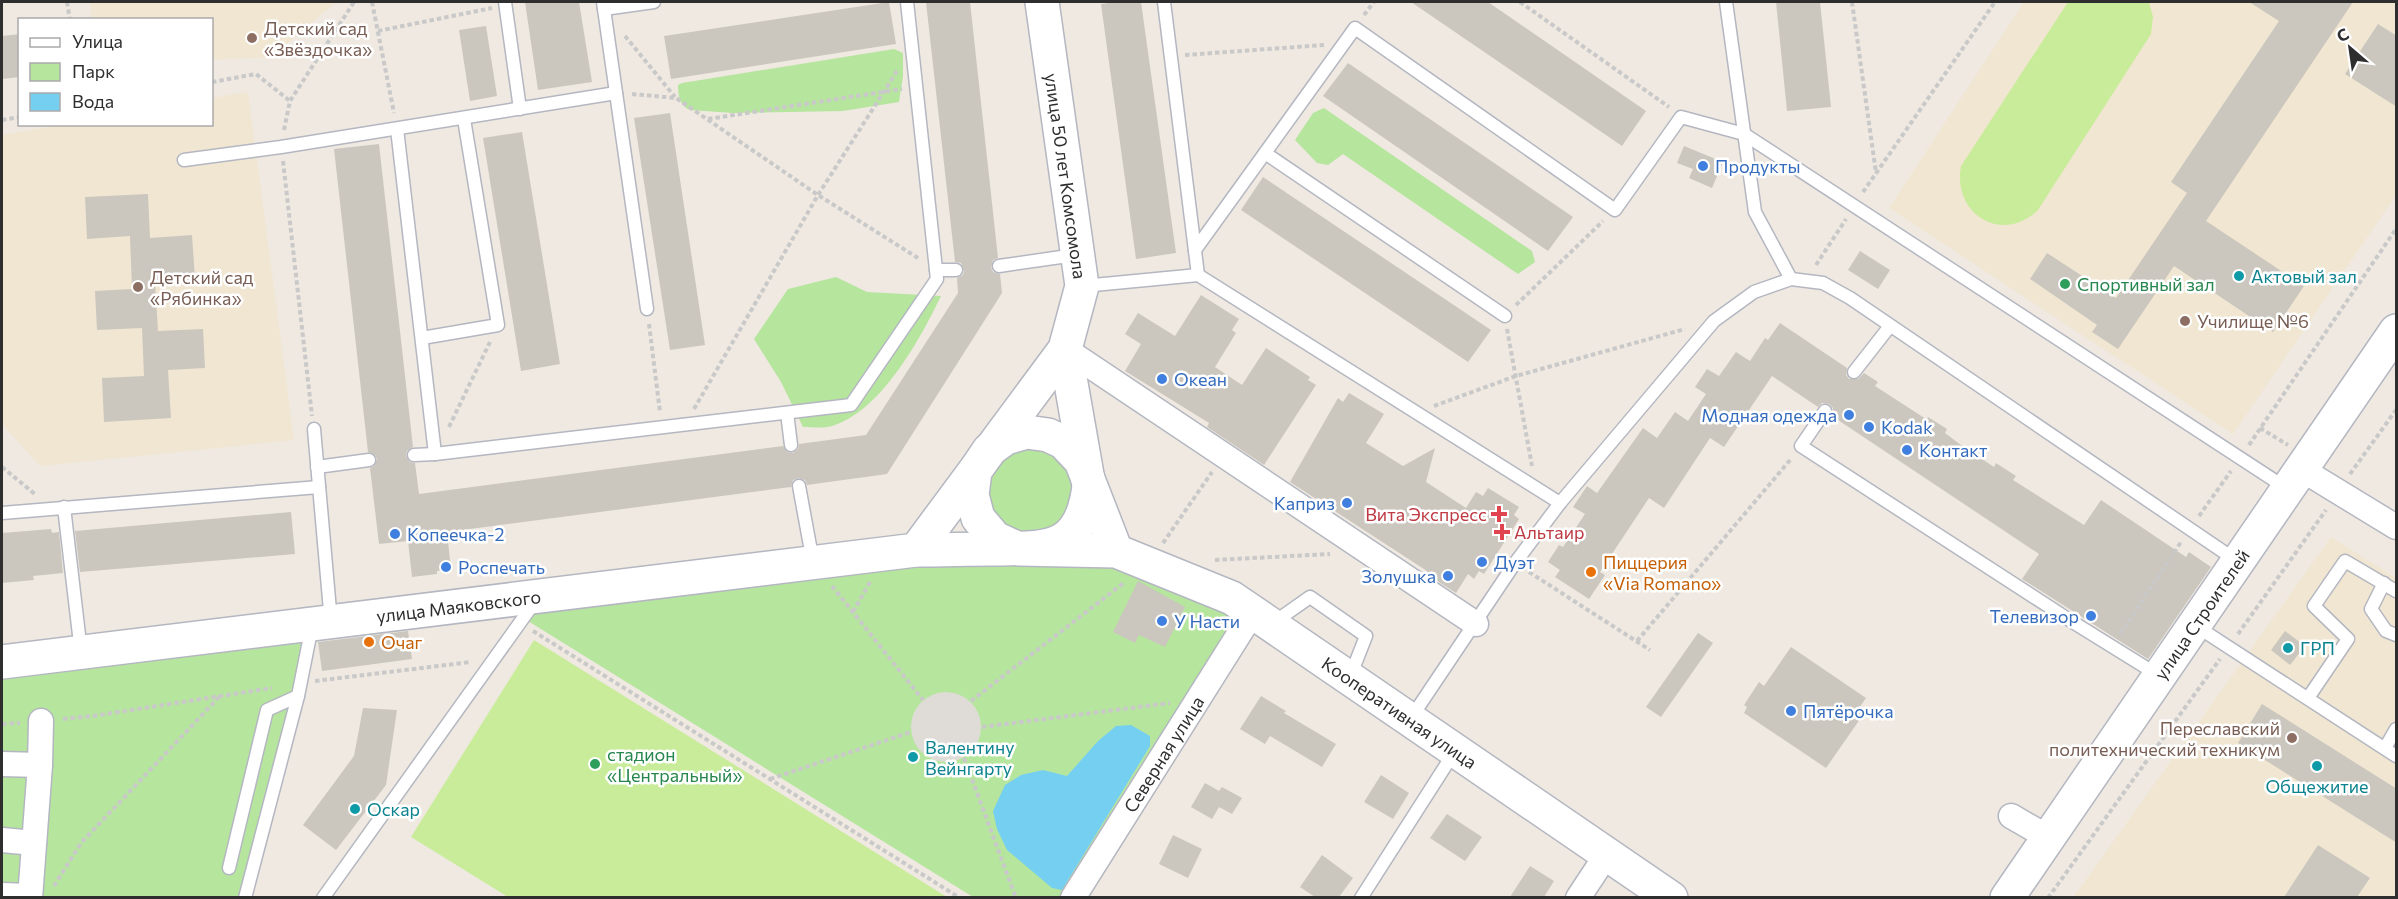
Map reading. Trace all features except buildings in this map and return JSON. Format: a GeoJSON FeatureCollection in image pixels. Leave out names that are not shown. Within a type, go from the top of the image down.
{"type":"FeatureCollection","features":[{"type":"Feature","properties":{"kind":"main road","name":"улица 50 лет Комсомола"},"geometry":{"type":"LineString","coordinates":[[1042,2],[1080,270],[1065,349]]}},
{"type":"Feature","properties":{"kind":"main road","name":"улица Строителей"},"geometry":{"type":"LineString","coordinates":[[2007,897],[2397,331]]}},
{"type":"Feature","properties":{"kind":"main road"},"geometry":{"type":"LineString","coordinates":[[916,550],[1065,349]]}},
{"type":"Feature","properties":{"kind":"main road"},"geometry":{"type":"LineString","coordinates":[[1019,549],[1048,547],[1069,535],[1086,509],[1089,486],[1065,349]]}},
{"type":"Feature","properties":{"kind":"main road"},"geometry":{"type":"LineString","coordinates":[[1028,432],[1048,435],[1063,442],[1081,460],[1089,486],[1116,551],[1019,549],[995,538],[978,518],[972,495],[975,471],[989,450],[1006,438],[1028,432]]}},
{"type":"Feature","properties":{"kind":"main road","name":"улица Маяковского"},"geometry":{"type":"LineString","coordinates":[[2,663],[538,597],[820,571],[916,550],[1019,549]]}},
{"type":"Feature","properties":{"kind":"main road","name":"Кооперативная улица"},"geometry":{"type":"LineString","coordinates":[[1116,551],[1232,598],[1671,897]]}},
{"type":"Feature","properties":{"kind":"street"},"geometry":{"type":"LineString","coordinates":[[1065,349],[1476,624]]}},
{"type":"Feature","properties":{"kind":"street"},"geometry":{"type":"LineString","coordinates":[[2294,479],[2397,527]]}},
{"type":"Feature","properties":{"kind":"street","name":"Северная улица"},"geometry":{"type":"LineString","coordinates":[[1073,897],[1198,699],[1262,619]]}},
{"type":"Feature","properties":{"kind":"street"},"geometry":{"type":"LineString","coordinates":[[2,895],[30,897],[41,721]]}},
{"type":"Feature","properties":{"kind":"street"},"geometry":{"type":"LineString","coordinates":[[2,764],[40,765]]}},
{"type":"Feature","properties":{"kind":"street"},"geometry":{"type":"LineString","coordinates":[[2011,816],[2049,838]]}},
{"type":"Feature","properties":{"kind":"street"},"geometry":{"type":"LineString","coordinates":[[2,840],[34,843]]}},
{"type":"Feature","properties":{"kind":"street"},"geometry":{"type":"LineString","coordinates":[[1578,897],[1607,854]]}},
{"type":"Feature","properties":{"kind":"lane"},"geometry":{"type":"LineString","coordinates":[[646,309],[603,5],[654,2]]}},
{"type":"Feature","properties":{"kind":"lane"},"geometry":{"type":"LineString","coordinates":[[414,455],[851,405],[937,279],[907,2]]}},
{"type":"Feature","properties":{"kind":"lane"},"geometry":{"type":"LineString","coordinates":[[1164,2],[1198,275]]}},
{"type":"Feature","properties":{"kind":"lane"},"geometry":{"type":"LineString","coordinates":[[1726,2],[1755,212],[1791,279]]}},
{"type":"Feature","properties":{"kind":"lane"},"geometry":{"type":"LineString","coordinates":[[506,3],[520,109]]}},
{"type":"Feature","properties":{"kind":"lane"},"geometry":{"type":"LineString","coordinates":[[1195,250],[1355,28],[1615,210],[1681,117],[1744,134],[2240,459],[2294,479]]}},
{"type":"Feature","properties":{"kind":"lane"},"geometry":{"type":"LineString","coordinates":[[184,160],[464,119],[616,93]]}},
{"type":"Feature","properties":{"kind":"lane"},"geometry":{"type":"LineString","coordinates":[[422,338],[498,325],[464,119]]}},
{"type":"Feature","properties":{"kind":"lane"},"geometry":{"type":"LineString","coordinates":[[397,129],[435,454]]}},
{"type":"Feature","properties":{"kind":"lane"},"geometry":{"type":"LineString","coordinates":[[1265,153],[1505,316]]}},
{"type":"Feature","properties":{"kind":"lane"},"geometry":{"type":"LineString","coordinates":[[999,266],[1198,275],[1560,503]]}},
{"type":"Feature","properties":{"kind":"lane"},"geometry":{"type":"LineString","coordinates":[[936,270],[956,270]]}},
{"type":"Feature","properties":{"kind":"lane"},"geometry":{"type":"LineString","coordinates":[[1411,719],[1515,563],[1560,503],[1714,321],[1754,292],[1791,279],[1823,283],[2238,561]]}},
{"type":"Feature","properties":{"kind":"lane"},"geometry":{"type":"LineString","coordinates":[[1854,372],[1890,326]]}},
{"type":"Feature","properties":{"kind":"lane"},"geometry":{"type":"LineString","coordinates":[[1825,411],[1801,446],[2159,676]]}},
{"type":"Feature","properties":{"kind":"lane"},"geometry":{"type":"LineString","coordinates":[[787,413],[791,445]]}},
{"type":"Feature","properties":{"kind":"lane"},"geometry":{"type":"LineString","coordinates":[[245,897],[298,696],[321,623],[319,487],[314,429]]}},
{"type":"Feature","properties":{"kind":"lane"},"geometry":{"type":"LineString","coordinates":[[317,467],[369,460]]}},
{"type":"Feature","properties":{"kind":"lane"},"geometry":{"type":"LineString","coordinates":[[799,486],[820,571]]}},
{"type":"Feature","properties":{"kind":"lane"},"geometry":{"type":"LineString","coordinates":[[2,513],[319,487]]}},
{"type":"Feature","properties":{"kind":"lane"},"geometry":{"type":"LineString","coordinates":[[58,508],[81,653]]}},
{"type":"Feature","properties":{"kind":"lane"},"geometry":{"type":"LineString","coordinates":[[2308,698],[2348,639],[2314,606],[2345,561],[2397,591]]}},
{"type":"Feature","properties":{"kind":"lane"},"geometry":{"type":"LineString","coordinates":[[2384,583],[2371,609],[2386,631],[2397,635]]}},
{"type":"Feature","properties":{"kind":"lane"},"geometry":{"type":"LineString","coordinates":[[323,897],[538,597]]}},
{"type":"Feature","properties":{"kind":"lane"},"geometry":{"type":"LineString","coordinates":[[1262,619],[1310,597],[1366,636],[1350,678]]}},
{"type":"Feature","properties":{"kind":"lane"},"geometry":{"type":"LineString","coordinates":[[2194,625],[2397,756]]}},
{"type":"Feature","properties":{"kind":"lane"},"geometry":{"type":"LineString","coordinates":[[229,868],[267,710],[298,696]]}},
{"type":"Feature","properties":{"kind":"lane"},"geometry":{"type":"LineString","coordinates":[[2385,748],[2397,729]]}},
{"type":"Feature","properties":{"kind":"lane"},"geometry":{"type":"LineString","coordinates":[[1360,897],[1455,750]]}},
{"type":"Feature","properties":{"kind":"path"},"geometry":{"type":"LineString","coordinates":[[67,2],[70,18]]}},
{"type":"Feature","properties":{"kind":"path"},"geometry":{"type":"LineString","coordinates":[[314,429],[281,147],[290,101],[354,2]]}},
{"type":"Feature","properties":{"kind":"path"},"geometry":{"type":"LineString","coordinates":[[372,2],[397,129]]}},
{"type":"Feature","properties":{"kind":"path"},"geometry":{"type":"LineString","coordinates":[[1520,2],[1681,117]]}},
{"type":"Feature","properties":{"kind":"path"},"geometry":{"type":"LineString","coordinates":[[1852,2],[1876,172]]}},
{"type":"Feature","properties":{"kind":"path"},"geometry":{"type":"LineString","coordinates":[[1806,281],[1876,172],[1995,2]]}},
{"type":"Feature","properties":{"kind":"path"},"geometry":{"type":"LineString","coordinates":[[378,31],[506,3]]}},
{"type":"Feature","properties":{"kind":"path"},"geometry":{"type":"LineString","coordinates":[[603,5],[676,98],[818,195],[936,270]]}},
{"type":"Feature","properties":{"kind":"path"},"geometry":{"type":"LineString","coordinates":[[1171,56],[1343,44]]}},
{"type":"Feature","properties":{"kind":"path"},"geometry":{"type":"LineString","coordinates":[[685,425],[818,195],[911,51]]}},
{"type":"Feature","properties":{"kind":"path"},"geometry":{"type":"LineString","coordinates":[[213,82],[256,74],[290,101]]}},
{"type":"Feature","properties":{"kind":"path"},"geometry":{"type":"LineString","coordinates":[[707,119],[915,87]]}},
{"type":"Feature","properties":{"kind":"path"},"geometry":{"type":"LineString","coordinates":[[616,93],[676,98]]}},
{"type":"Feature","properties":{"kind":"path"},"geometry":{"type":"LineString","coordinates":[[2,120],[18,117]]}},
{"type":"Feature","properties":{"kind":"path"},"geometry":{"type":"LineString","coordinates":[[1536,488],[1505,316],[1615,210]]}},
{"type":"Feature","properties":{"kind":"path"},"geometry":{"type":"LineString","coordinates":[[2112,647],[2190,529],[2397,228]]}},
{"type":"Feature","properties":{"kind":"path"},"geometry":{"type":"LineString","coordinates":[[646,309],[662,428]]}},
{"type":"Feature","properties":{"kind":"path"},"geometry":{"type":"LineString","coordinates":[[1417,413],[1516,375],[1714,321]]}},
{"type":"Feature","properties":{"kind":"path"},"geometry":{"type":"LineString","coordinates":[[435,454],[498,325]]}},
{"type":"Feature","properties":{"kind":"path"},"geometry":{"type":"LineString","coordinates":[[1637,641],[1801,446]]}},
{"type":"Feature","properties":{"kind":"path"},"geometry":{"type":"LineString","coordinates":[[971,701],[1148,564],[1224,455]]}},
{"type":"Feature","properties":{"kind":"path"},"geometry":{"type":"LineString","coordinates":[[2,467],[58,508]]}},
{"type":"Feature","properties":{"kind":"path"},"geometry":{"type":"LineString","coordinates":[[1207,561],[1371,552]]}},
{"type":"Feature","properties":{"kind":"path"},"geometry":{"type":"LineString","coordinates":[[1515,563],[1650,650]]}},
{"type":"Feature","properties":{"kind":"path"},"geometry":{"type":"LineString","coordinates":[[820,571],[923,700]]}},
{"type":"Feature","properties":{"kind":"path"},"geometry":{"type":"LineString","coordinates":[[519,623],[960,897]]}},
{"type":"Feature","properties":{"kind":"path"},"geometry":{"type":"LineString","coordinates":[[53,888],[81,843],[220,696]]}},
{"type":"Feature","properties":{"kind":"path"},"geometry":{"type":"LineString","coordinates":[[982,727],[1198,699]]}},
{"type":"Feature","properties":{"kind":"path"},"geometry":{"type":"LineString","coordinates":[[770,779],[911,732]]}},
{"type":"Feature","properties":{"kind":"path"},"geometry":{"type":"LineString","coordinates":[[964,758],[1016,897]]}},
{"type":"Feature","properties":{"kind":"shaded area","name":"Детский сад «Звёздочка»"},"geometry":{"type":"Polygon","coordinates":[[[90,2],[336,2],[272,57],[213,60],[213,18],[92,18],[90,2]]]}},
{"type":"Feature","properties":{"kind":"shaded area","name":"Училище №6"},"geometry":{"type":"Polygon","coordinates":[[[2024,2],[2396,2],[2396,195],[2233,434],[1889,208],[2024,2]]]}},
{"type":"Feature","properties":{"kind":"shaded area","name":"Детский сад «Рябинка»"},"geometry":{"type":"Polygon","coordinates":[[[248,92],[294,440],[40,466],[2,424],[2,135],[54,126],[213,126],[213,98],[248,92]]]}},
{"type":"Feature","properties":{"kind":"shaded area","name":"Переславский политехнический техникум"},"geometry":{"type":"Polygon","coordinates":[[[2331,537],[2396,578],[2396,897],[2073,898],[2331,537]]]}},
{"type":"Feature","properties":{"kind":"shaded area"},"geometry":{"type":"Polygon","coordinates":[[[946,692],[959,695],[971,702],[978,714],[981,727],[978,740],[971,752],[959,759],[946,762],[933,759],[921,752],[914,740],[911,727],[914,714],[921,702],[933,695],[946,692]]]}},
{"type":"Feature","properties":{"kind":"green space"},"geometry":{"type":"Polygon","coordinates":[[[2068,2],[2149,2],[2153,17],[2151,34],[2038,210],[2024,220],[2010,225],[1995,224],[1983,219],[1972,210],[1964,198],[1960,183],[1961,166],[2068,2]]]}},
{"type":"Feature","properties":{"kind":"green space"},"geometry":{"type":"Polygon","coordinates":[[[894,49],[903,53],[903,76],[899,102],[843,111],[733,113],[690,110],[684,106],[679,97],[678,85],[682,83],[894,49]]]}},
{"type":"Feature","properties":{"kind":"green space"},"geometry":{"type":"Polygon","coordinates":[[[1324,108],[1532,251],[1535,262],[1518,274],[1343,154],[1328,165],[1317,163],[1295,140],[1313,113],[1324,108]]]}},
{"type":"Feature","properties":{"kind":"green space"},"geometry":{"type":"Polygon","coordinates":[[[836,277],[867,292],[941,296],[911,351],[884,388],[869,404],[835,425],[803,427],[781,382],[754,339],[788,289],[836,277]]]}},
{"type":"Feature","properties":{"kind":"green space"},"geometry":{"type":"Polygon","coordinates":[[[1033,437],[1077,463],[1066,531],[996,534],[979,472],[1033,437]]]}},
{"type":"Feature","properties":{"kind":"green space"},"geometry":{"type":"Polygon","coordinates":[[[917,559],[1115,559],[1242,616],[1065,898],[973,897],[528,621],[540,605],[917,559]]]}},
{"type":"Feature","properties":{"kind":"green space","name":"стадион «Центральный»"},"geometry":{"type":"Polygon","coordinates":[[[534,640],[947,897],[508,897],[411,837],[534,640]]]}},
{"type":"Feature","properties":{"kind":"green space"},"geometry":{"type":"Polygon","coordinates":[[[292,641],[301,644],[297,691],[242,897],[2,897],[2,674],[292,641]]]}},
{"type":"Feature","properties":{"kind":"water"},"geometry":{"type":"Polygon","coordinates":[[[1131,725],[1150,736],[1150,746],[1062,890],[1052,888],[1007,850],[997,829],[993,811],[1005,785],[1021,775],[1043,770],[1067,776],[1098,741],[1116,726],[1131,725]]]}},
{"type":"Feature","properties":{"kind":"place","name":"Детский сад «Звёздочка»"},"geometry":{"type":"Point","coordinates":[252,38]}},
{"type":"Feature","properties":{"kind":"place","name":"Продукты"},"geometry":{"type":"Point","coordinates":[1703,166]}},
{"type":"Feature","properties":{"kind":"place","name":"Актовый зал"},"geometry":{"type":"Point","coordinates":[2239,276]}},
{"type":"Feature","properties":{"kind":"place","name":"Спортивный зал"},"geometry":{"type":"Point","coordinates":[2065,284]}},
{"type":"Feature","properties":{"kind":"place","name":"Детский сад «Рябинка»"},"geometry":{"type":"Point","coordinates":[138,287]}},
{"type":"Feature","properties":{"kind":"place","name":"Училище №6"},"geometry":{"type":"Point","coordinates":[2185,321]}},
{"type":"Feature","properties":{"kind":"place","name":"Океан"},"geometry":{"type":"Point","coordinates":[1162,379]}},
{"type":"Feature","properties":{"kind":"place","name":"Модная одежда"},"geometry":{"type":"Point","coordinates":[1849,415]}},
{"type":"Feature","properties":{"kind":"place","name":"Kodak"},"geometry":{"type":"Point","coordinates":[1869,427]}},
{"type":"Feature","properties":{"kind":"place","name":"Контакт"},"geometry":{"type":"Point","coordinates":[1907,450]}},
{"type":"Feature","properties":{"kind":"place","name":"Каприз"},"geometry":{"type":"Point","coordinates":[1347,503]}},
{"type":"Feature","properties":{"kind":"place","name":"Вита Экспресс"},"geometry":{"type":"Point","coordinates":[1499,514]}},
{"type":"Feature","properties":{"kind":"place","name":"Альтаир"},"geometry":{"type":"Point","coordinates":[1502,532]}},
{"type":"Feature","properties":{"kind":"place","name":"Копеечка-2"},"geometry":{"type":"Point","coordinates":[395,534]}},
{"type":"Feature","properties":{"kind":"place","name":"Дуэт"},"geometry":{"type":"Point","coordinates":[1482,562]}},
{"type":"Feature","properties":{"kind":"place","name":"Роспечать"},"geometry":{"type":"Point","coordinates":[446,567]}},
{"type":"Feature","properties":{"kind":"place","name":"Пиццерия «Via Romano»"},"geometry":{"type":"Point","coordinates":[1591,572]}},
{"type":"Feature","properties":{"kind":"place","name":"Золушка"},"geometry":{"type":"Point","coordinates":[1448,576]}},
{"type":"Feature","properties":{"kind":"place","name":"Телевизор"},"geometry":{"type":"Point","coordinates":[2091,616]}},
{"type":"Feature","properties":{"kind":"place","name":"У Насти"},"geometry":{"type":"Point","coordinates":[1162,621]}},
{"type":"Feature","properties":{"kind":"place","name":"Очаг"},"geometry":{"type":"Point","coordinates":[369,642]}},
{"type":"Feature","properties":{"kind":"place","name":"ГРП"},"geometry":{"type":"Point","coordinates":[2288,648]}},
{"type":"Feature","properties":{"kind":"place","name":"Пятёрочка"},"geometry":{"type":"Point","coordinates":[1791,711]}},
{"type":"Feature","properties":{"kind":"place","name":"Переславский политехнический техникум"},"geometry":{"type":"Point","coordinates":[2292,738]}},
{"type":"Feature","properties":{"kind":"place","name":"Валентину Вейнгарту"},"geometry":{"type":"Point","coordinates":[913,757]}},
{"type":"Feature","properties":{"kind":"place","name":"стадион «Центральный»"},"geometry":{"type":"Point","coordinates":[595,764]}},
{"type":"Feature","properties":{"kind":"place","name":"Общежитие"},"geometry":{"type":"Point","coordinates":[2317,766]}},
{"type":"Feature","properties":{"kind":"place","name":"Оскар"},"geometry":{"type":"Point","coordinates":[355,809]}}]}
